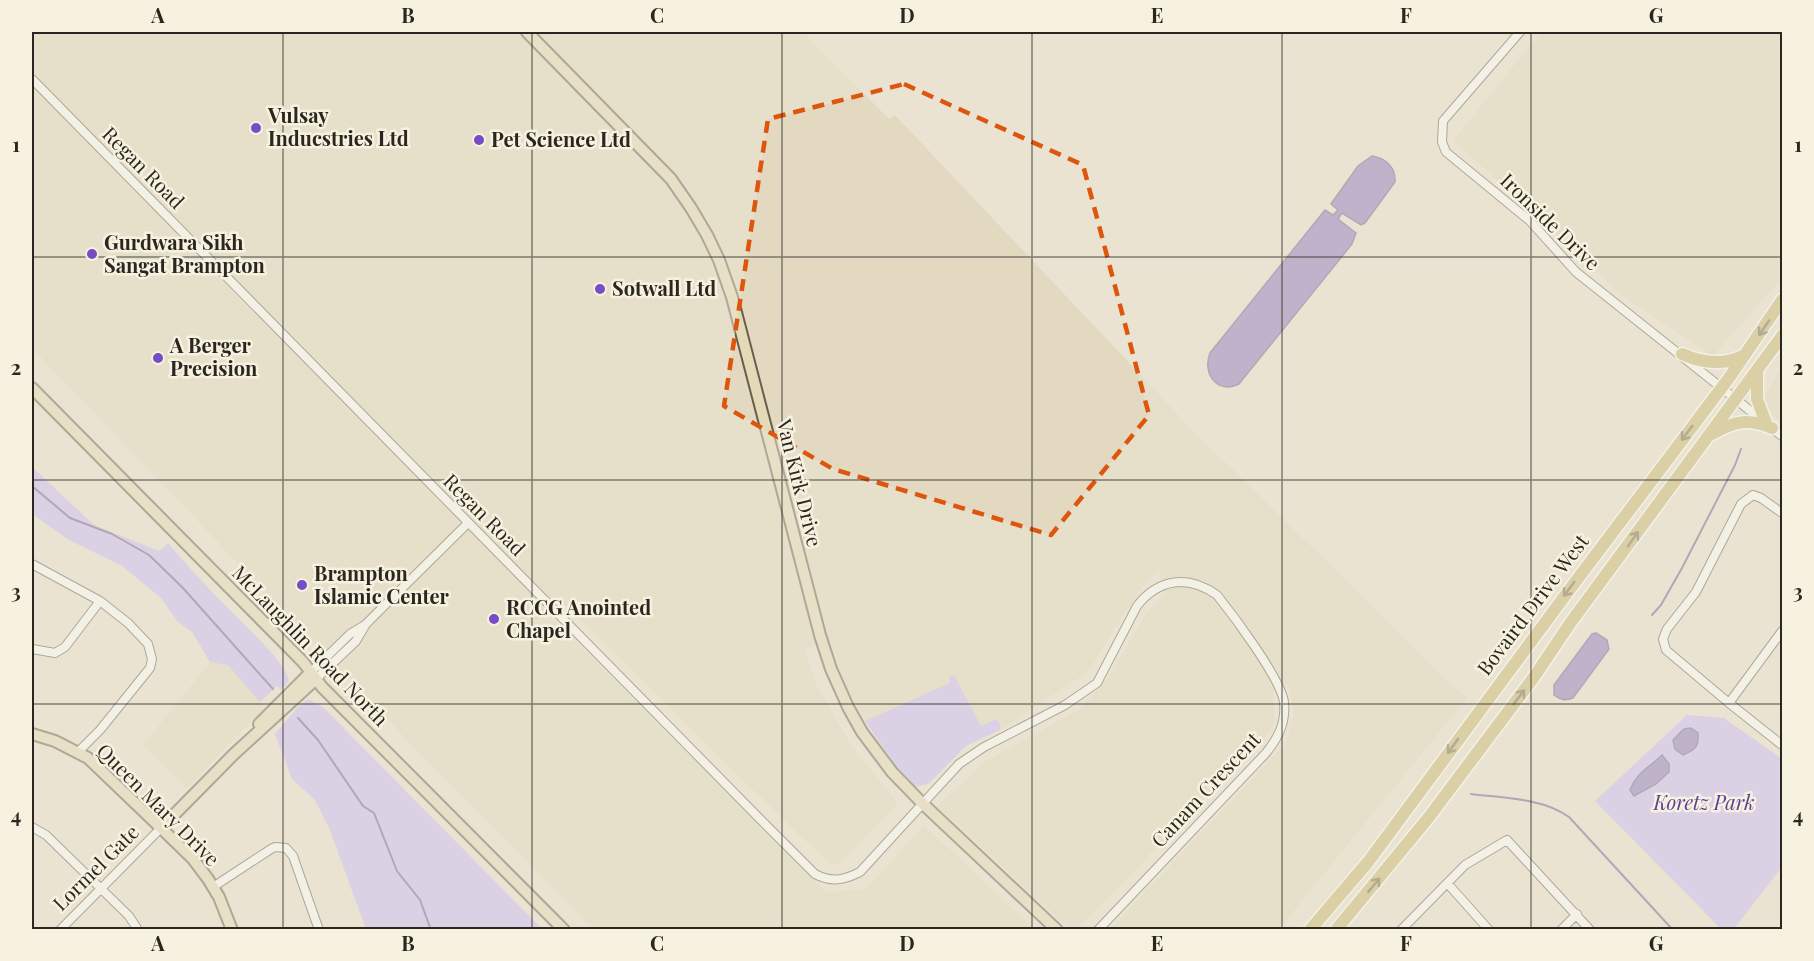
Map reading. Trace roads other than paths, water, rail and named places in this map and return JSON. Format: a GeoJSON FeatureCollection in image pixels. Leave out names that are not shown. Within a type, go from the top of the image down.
{"type":"FeatureCollection","features":[{"type":"Feature","properties":{"kind":"main road","name":"Bovaird Drive West"},"geometry":{"type":"LineString","coordinates":[[1310,930],[1368,862],[1722,387],[1782,300]]}},
{"type":"Feature","properties":{"kind":"main road","name":"Bovaird Drive West"},"geometry":{"type":"LineString","coordinates":[[1336,930],[1436,808],[1782,336]]}},
{"type":"Feature","properties":{"kind":"main road"},"geometry":{"type":"LineString","coordinates":[[1682,354],[1697,361],[1717,363],[1734,360],[1744,355]]}},
{"type":"Feature","properties":{"kind":"main road"},"geometry":{"type":"LineString","coordinates":[[1757,370],[1757,399],[1769,425]]}},
{"type":"Feature","properties":{"kind":"main road"},"geometry":{"type":"LineString","coordinates":[[1708,436],[1730,424],[1744,421],[1769,425]]}},
{"type":"Feature","properties":{"kind":"street","name":"Van Kirk Drive"},"geometry":{"type":"LineString","coordinates":[[527,32],[666,173],[692,208],[719,260],[732,297],[820,635],[831,669],[862,732],[892,772],[922,803],[1057,930]]}},
{"type":"Feature","properties":{"kind":"street","name":"Ironside Drive"},"geometry":{"type":"LineString","coordinates":[[1520,32],[1443,121],[1442,142],[1446,152],[1530,220],[1576,272],[1638,323],[1682,354],[1782,436]]}},
{"type":"Feature","properties":{"kind":"street","name":"Regan Road"},"geometry":{"type":"LineString","coordinates":[[32,79],[815,873],[834,880],[847,879],[860,872],[922,803]]}},
{"type":"Feature","properties":{"kind":"street","name":"McLaughlin Road North"},"geometry":{"type":"LineString","coordinates":[[32,388],[564,930]]}},
{"type":"Feature","properties":{"kind":"street"},"geometry":{"type":"LineString","coordinates":[[1782,513],[1761,498],[1752,495],[1741,504],[1696,592],[1667,628],[1663,639],[1666,650],[1782,746]]}},
{"type":"Feature","properties":{"kind":"street"},"geometry":{"type":"LineString","coordinates":[[313,676],[356,641],[366,624],[468,523]]}},
{"type":"Feature","properties":{"kind":"street"},"geometry":{"type":"LineString","coordinates":[[32,564],[100,601],[128,623],[148,645],[152,659],[150,668],[100,730],[78,752]]}},
{"type":"Feature","properties":{"kind":"street","name":"Canam Crescent"},"geometry":{"type":"LineString","coordinates":[[922,803],[959,764],[984,747],[1065,705],[1097,683],[1137,606],[1144,597],[1160,585],[1182,581],[1205,586],[1217,595],[1276,682],[1284,701],[1281,731],[1266,753],[1098,930]]}},
{"type":"Feature","properties":{"kind":"street"},"geometry":{"type":"LineString","coordinates":[[32,649],[55,652],[65,647],[100,601]]}},
{"type":"Feature","properties":{"kind":"street"},"geometry":{"type":"LineString","coordinates":[[1729,703],[1782,631]]}},
{"type":"Feature","properties":{"kind":"street","name":"Lormel Gate"},"geometry":{"type":"LineString","coordinates":[[60,930],[313,676]]}},
{"type":"Feature","properties":{"kind":"street","name":"Queen Mary Drive"},"geometry":{"type":"LineString","coordinates":[[32,734],[55,741],[78,752],[99,768],[193,859],[213,887],[232,930]]}},
{"type":"Feature","properties":{"kind":"street"},"geometry":{"type":"LineString","coordinates":[[32,828],[46,835],[129,916],[138,930]]}},
{"type":"Feature","properties":{"kind":"street"},"geometry":{"type":"LineString","coordinates":[[1401,930],[1465,865],[1507,840],[1590,930]]}},
{"type":"Feature","properties":{"kind":"street"},"geometry":{"type":"LineString","coordinates":[[213,887],[271,849],[286,848],[293,856],[319,930]]}},
{"type":"Feature","properties":{"kind":"street"},"geometry":{"type":"LineString","coordinates":[[1448,884],[1489,930]]}},
{"type":"Feature","properties":{"kind":"street"},"geometry":{"type":"LineString","coordinates":[[1561,930],[1577,914]]}},
{"type":"Feature","properties":{"kind":"waterway"},"geometry":{"type":"LineString","coordinates":[[1652,615],[1661,605],[1682,568],[1741,449]]}},
{"type":"Feature","properties":{"kind":"waterway"},"geometry":{"type":"LineString","coordinates":[[32,486],[70,518],[112,534],[149,555],[183,588],[273,689]]}},
{"type":"Feature","properties":{"kind":"waterway"},"geometry":{"type":"LineString","coordinates":[[298,718],[318,740],[363,806],[374,813],[397,871],[420,900],[431,930]]}},
{"type":"Feature","properties":{"kind":"waterway"},"geometry":{"type":"LineString","coordinates":[[1471,794],[1535,802],[1569,817],[1673,930]]}},
{"type":"Feature","properties":{"kind":"place","name":"Vulsay Inducstries Ltd"},"geometry":{"type":"Point","coordinates":[256,128]}},
{"type":"Feature","properties":{"kind":"place","name":"Pet Science Ltd"},"geometry":{"type":"Point","coordinates":[479,140]}},
{"type":"Feature","properties":{"kind":"place","name":"Gurdwara Sikh Sangat Brampton"},"geometry":{"type":"Point","coordinates":[92,254]}},
{"type":"Feature","properties":{"kind":"place","name":"Sotwall Ltd"},"geometry":{"type":"Point","coordinates":[600,289]}},
{"type":"Feature","properties":{"kind":"place","name":"A Berger Precision"},"geometry":{"type":"Point","coordinates":[158,358]}},
{"type":"Feature","properties":{"kind":"place","name":"Brampton Islamic Center"},"geometry":{"type":"Point","coordinates":[302,585]}},
{"type":"Feature","properties":{"kind":"place","name":"RCCG Anointed Chapel"},"geometry":{"type":"Point","coordinates":[494,619]}},
{"type":"Feature","properties":{"kind":"park label","name":"Koretz Park"},"geometry":{"type":"Point","coordinates":[1704,803]}}]}
